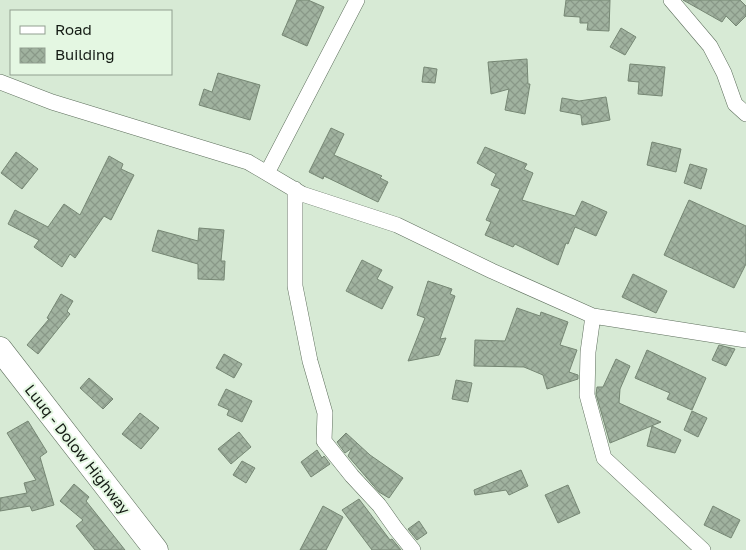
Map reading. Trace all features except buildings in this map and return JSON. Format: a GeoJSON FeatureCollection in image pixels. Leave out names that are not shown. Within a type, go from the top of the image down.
{"type":"FeatureCollection","features":[{"type":"Feature","properties":{"kind":"main road","name":"Luuq - Dolow Highway"},"geometry":{"type":"LineString","coordinates":[[0,349],[156,550]]}},
{"type":"Feature","properties":{"kind":"street"},"geometry":{"type":"LineString","coordinates":[[267,173],[357,0]]}},
{"type":"Feature","properties":{"kind":"street"},"geometry":{"type":"LineString","coordinates":[[671,0],[710,46],[724,73],[735,104],[746,114]]}},
{"type":"Feature","properties":{"kind":"street"},"geometry":{"type":"LineString","coordinates":[[0,82],[52,102],[248,162],[302,194],[397,224],[492,271],[593,316],[746,340]]}},
{"type":"Feature","properties":{"kind":"street"},"geometry":{"type":"LineString","coordinates":[[295,190],[295,286],[310,361],[325,413],[324,441],[352,476],[379,505],[414,550]]}},
{"type":"Feature","properties":{"kind":"street"},"geometry":{"type":"LineString","coordinates":[[593,316],[588,352],[587,395],[604,458],[703,550]]}}]}
